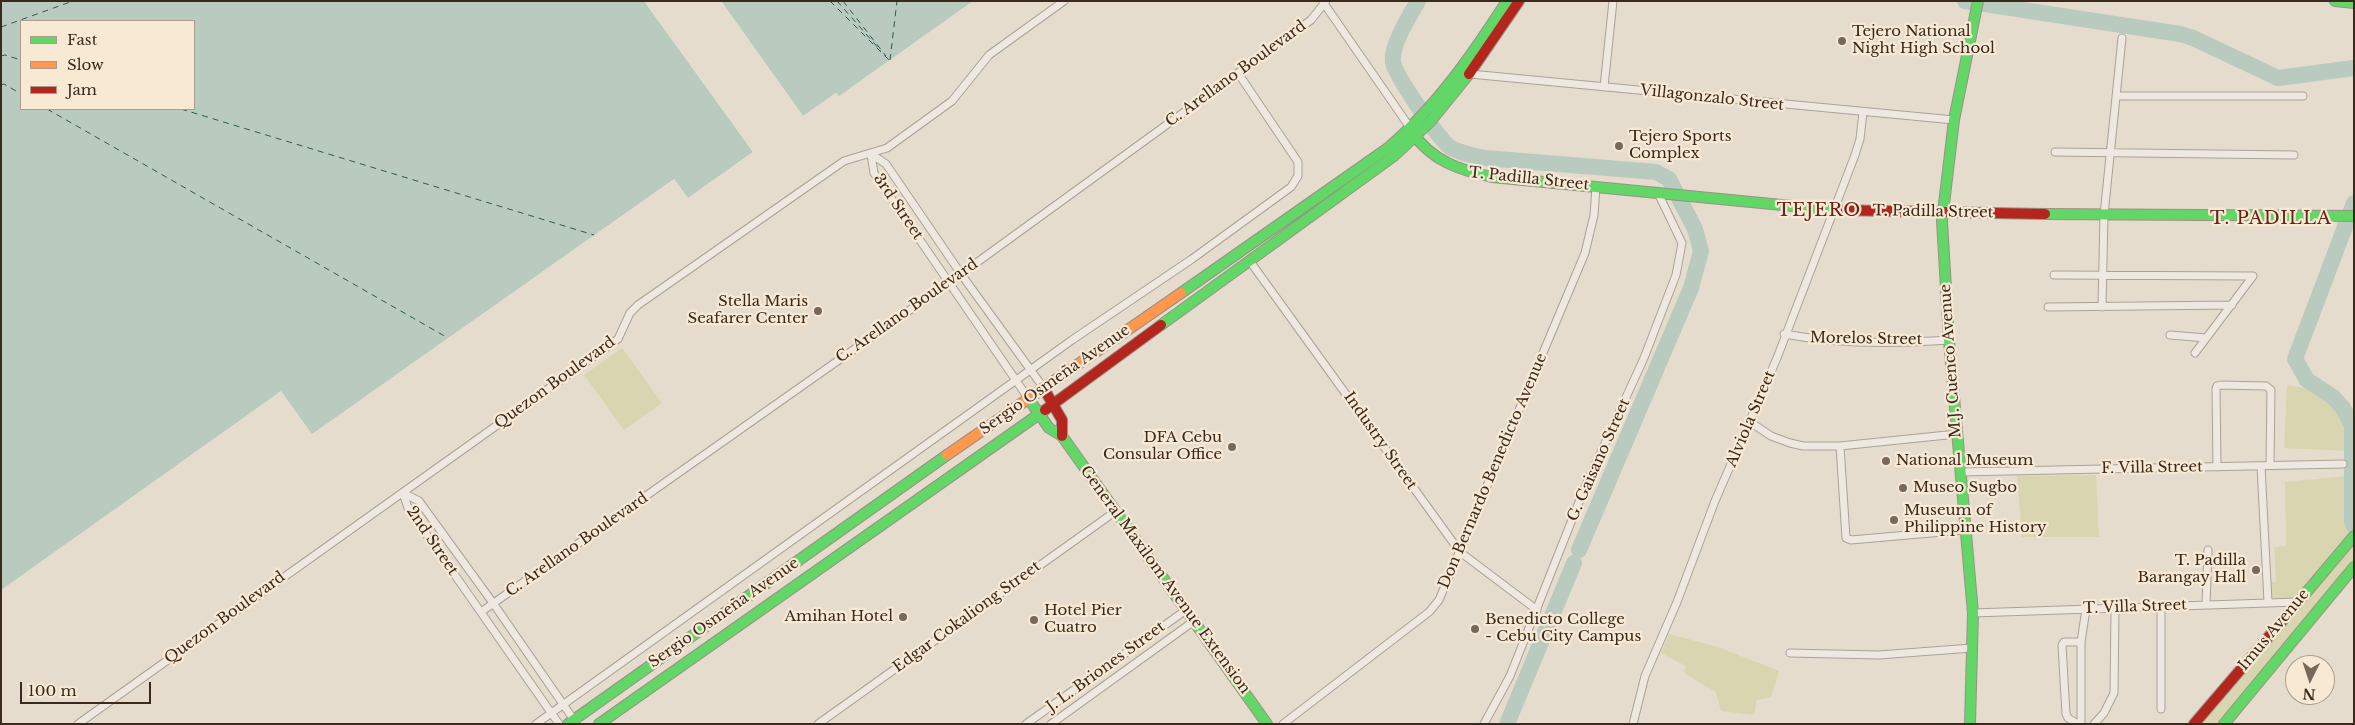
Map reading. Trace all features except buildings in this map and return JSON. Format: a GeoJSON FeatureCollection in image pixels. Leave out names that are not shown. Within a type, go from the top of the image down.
{"type":"FeatureCollection","features":[{"type":"Feature","properties":{"kind":"main road","name":"Sergio Osmeña Avenue"},"geometry":{"type":"LineString","coordinates":[[1433,112],[1507,1]]}},
{"type":"Feature","properties":{"kind":"main road","name":"Sergio Osmeña Avenue"},"geometry":{"type":"LineString","coordinates":[[598,724],[1039,414],[1250,260],[1413,133],[1470,74],[1520,1]]}},
{"type":"Feature","properties":{"kind":"main road"},"geometry":{"type":"LineString","coordinates":[[2335,1],[2354,3]]}},
{"type":"Feature","properties":{"kind":"main road","name":"M.J. Cuenco Avenue"},"geometry":{"type":"LineString","coordinates":[[1970,724],[1973,613],[1949,340],[1942,212],[1954,120],[1977,5]]}},
{"type":"Feature","properties":{"kind":"main road","name":"Sergio Osmeña Avenue"},"geometry":{"type":"LineString","coordinates":[[571,722],[1043,387],[1413,133]]}},
{"type":"Feature","properties":{"kind":"main road","name":"T. Padilla Street"},"geometry":{"type":"LineString","coordinates":[[1413,133],[1438,161],[1462,172],[1492,178],[1833,210],[2104,215],[2354,216]]}},
{"type":"Feature","properties":{"kind":"main road","name":"General Maxilom Avenue Extension"},"geometry":{"type":"LineString","coordinates":[[1043,387],[1062,420],[1062,436]]}},
{"type":"Feature","properties":{"kind":"main road","name":"General Maxilom Avenue Extension"},"geometry":{"type":"LineString","coordinates":[[1028,398],[1050,428],[1062,436],[1269,724]]}},
{"type":"Feature","properties":{"kind":"main road","name":"Imus Avenue"},"geometry":{"type":"LineString","coordinates":[[2194,724],[2354,536]]}},
{"type":"Feature","properties":{"kind":"main road","name":"Imus Avenue"},"geometry":{"type":"LineString","coordinates":[[2224,724],[2353,567]]}},
{"type":"Feature","properties":{"kind":"main road"},"geometry":{"type":"LineString","coordinates":[[2295,604],[2312,618]]}},
{"type":"Feature","properties":{"kind":"street","name":"Quezon Boulevard"},"geometry":{"type":"LineString","coordinates":[[78,724],[618,339],[630,313],[638,305],[844,161],[887,148],[952,102],[989,55],[1064,1]]}},
{"type":"Feature","properties":{"kind":"street"},"geometry":{"type":"LineString","coordinates":[[1604,87],[1613,1]]}},
{"type":"Feature","properties":{"kind":"street"},"geometry":{"type":"LineString","coordinates":[[1324,2],[1413,133]]}},
{"type":"Feature","properties":{"kind":"street","name":"C. Arellano Boulevard"},"geometry":{"type":"LineString","coordinates":[[481,612],[961,274],[1311,20],[1324,2]]}},
{"type":"Feature","properties":{"kind":"street"},"geometry":{"type":"LineString","coordinates":[[2102,307],[2104,215],[2122,38]]}},
{"type":"Feature","properties":{"kind":"street"},"geometry":{"type":"LineString","coordinates":[[536,724],[1030,370],[1192,259],[1295,181],[1299,170],[1298,162],[1238,73]]}},
{"type":"Feature","properties":{"kind":"street","name":"Villagonzalo Street"},"geometry":{"type":"LineString","coordinates":[[1470,74],[1954,120]]}},
{"type":"Feature","properties":{"kind":"street"},"geometry":{"type":"LineString","coordinates":[[2116,96],[2303,96]]}},
{"type":"Feature","properties":{"kind":"street","name":"Alviola Street"},"geometry":{"type":"LineString","coordinates":[[1634,724],[1645,676],[1677,602],[1715,501],[1750,422],[1857,148],[1863,112]]}},
{"type":"Feature","properties":{"kind":"street"},"geometry":{"type":"LineString","coordinates":[[2055,152],[2294,154]]}},
{"type":"Feature","properties":{"kind":"street","name":"3rd Street"},"geometry":{"type":"LineString","coordinates":[[870,154],[886,164],[961,274],[1043,387]]}},
{"type":"Feature","properties":{"kind":"street","name":"3rd Street"},"geometry":{"type":"LineString","coordinates":[[870,154],[874,173],[1028,398]]}},
{"type":"Feature","properties":{"kind":"street","name":"Don Bernardo Benedicto Avenue"},"geometry":{"type":"LineString","coordinates":[[1269,724],[1284,722],[1429,612],[1442,595],[1585,253],[1594,215],[1596,187]]}},
{"type":"Feature","properties":{"kind":"street","name":"G. Gaisano Street"},"geometry":{"type":"LineString","coordinates":[[1484,724],[1510,676],[1585,487],[1644,358],[1676,275],[1682,243],[1658,193]]}},
{"type":"Feature","properties":{"kind":"street","name":"Industry Street"},"geometry":{"type":"LineString","coordinates":[[1243,251],[1460,552],[1537,610]]}},
{"type":"Feature","properties":{"kind":"street"},"geometry":{"type":"LineString","coordinates":[[2054,275],[2253,276],[2195,353]]}},
{"type":"Feature","properties":{"kind":"street"},"geometry":{"type":"LineString","coordinates":[[2048,307],[2232,305]]}},
{"type":"Feature","properties":{"kind":"street","name":"Morelos Street"},"geometry":{"type":"LineString","coordinates":[[1784,334],[1806,338],[1884,342],[1949,340]]}},
{"type":"Feature","properties":{"kind":"street"},"geometry":{"type":"LineString","coordinates":[[2170,335],[2206,338]]}},
{"type":"Feature","properties":{"kind":"street"},"geometry":{"type":"LineString","coordinates":[[2216,467],[2216,390],[2217,386],[2221,385],[2266,386],[2271,390],[2270,465]]}},
{"type":"Feature","properties":{"kind":"street"},"geometry":{"type":"LineString","coordinates":[[1750,422],[1771,436],[1790,443],[1813,446],[1840,446],[1957,434]]}},
{"type":"Feature","properties":{"kind":"street"},"geometry":{"type":"LineString","coordinates":[[1840,446],[1846,538],[1851,540],[1965,530]]}},
{"type":"Feature","properties":{"kind":"street","name":"F. Villa Street"},"geometry":{"type":"LineString","coordinates":[[1960,472],[2343,464]]}},
{"type":"Feature","properties":{"kind":"street"},"geometry":{"type":"LineString","coordinates":[[2261,466],[2268,602]]}},
{"type":"Feature","properties":{"kind":"street","name":"2nd Street"},"geometry":{"type":"LineString","coordinates":[[403,493],[419,501],[493,603],[563,705],[571,722]]}},
{"type":"Feature","properties":{"kind":"street","name":"2nd Street"},"geometry":{"type":"LineString","coordinates":[[403,493],[408,508],[558,724]]}},
{"type":"Feature","properties":{"kind":"street","name":"Edgar Cokaliong Street"},"geometry":{"type":"LineString","coordinates":[[818,724],[1116,511]]}},
{"type":"Feature","properties":{"kind":"street"},"geometry":{"type":"LineString","coordinates":[[2206,605],[2208,550]]}},
{"type":"Feature","properties":{"kind":"street","name":"T. Villa Street"},"geometry":{"type":"LineString","coordinates":[[1973,613],[2268,602],[2295,604]]}},
{"type":"Feature","properties":{"kind":"street"},"geometry":{"type":"LineString","coordinates":[[2161,606],[2161,709]]}},
{"type":"Feature","properties":{"kind":"street"},"geometry":{"type":"LineString","coordinates":[[2094,724],[2104,713],[2114,693],[2114,607]]}},
{"type":"Feature","properties":{"kind":"street"},"geometry":{"type":"LineString","coordinates":[[2081,642],[2064,642],[2062,645],[2066,714],[2068,718],[2079,724],[2081,642],[2086,609]]}},
{"type":"Feature","properties":{"kind":"street","name":"J. L. Briones Street"},"geometry":{"type":"LineString","coordinates":[[1026,724],[1186,610]]}},
{"type":"Feature","properties":{"kind":"street","name":"J. L. Briones Street"},"geometry":{"type":"LineString","coordinates":[[1051,724],[1194,621]]}},
{"type":"Feature","properties":{"kind":"street"},"geometry":{"type":"LineString","coordinates":[[1790,653],[1879,655],[1972,648]]}},
{"type":"Feature","properties":{"kind":"shaded area"},"geometry":{"type":"Polygon","coordinates":[[[1,1],[644,1],[753,152],[688,198],[674,179],[312,434],[281,391],[1,590],[1,1]]]}},
{"type":"Feature","properties":{"kind":"shaded area"},"geometry":{"type":"Polygon","coordinates":[[[721,1],[973,1],[839,96],[836,93],[803,116],[721,1]]]}},
{"type":"Feature","properties":{"kind":"shaded area"},"geometry":{"type":"Polygon","coordinates":[[[622,348],[662,403],[624,430],[584,375],[622,348]]]}},
{"type":"Feature","properties":{"kind":"shaded area"},"geometry":{"type":"Polygon","coordinates":[[[2287,385],[2315,391],[2326,396],[2334,403],[2341,411],[2345,422],[2348,451],[2284,448],[2287,385]]]}},
{"type":"Feature","properties":{"kind":"shaded area"},"geometry":{"type":"Polygon","coordinates":[[[2096,475],[2099,537],[2022,537],[2017,476],[2096,475]]]}},
{"type":"Feature","properties":{"kind":"shaded area"},"geometry":{"type":"Polygon","coordinates":[[[2347,476],[2347,517],[2354,532],[2354,567],[2223,724],[2194,724],[2296,602],[2268,602],[2267,582],[2276,582],[2274,547],[2286,546],[2285,482],[2347,476]]]}},
{"type":"Feature","properties":{"kind":"shaded area"},"geometry":{"type":"Polygon","coordinates":[[[1669,634],[1718,647],[1779,671],[1771,697],[1757,700],[1754,715],[1721,711],[1716,692],[1684,673],[1686,666],[1661,653],[1669,634]]]}},
{"type":"Feature","properties":{"kind":"pier"},"geometry":{"type":"Polygon","coordinates":[[[644,1],[647,1],[755,151],[755,154],[689,201],[673,182],[349,411],[348,409],[674,179],[688,198],[753,152],[644,1]]]}},
{"type":"Feature","properties":{"kind":"pier"},"geometry":{"type":"Polygon","coordinates":[[[719,1],[721,1],[803,116],[836,93],[840,98],[835,96],[804,118],[801,118],[719,1]]]}},
{"type":"Feature","properties":{"kind":"waterway"},"geometry":{"type":"LineString","coordinates":[[1418,1],[1398,39],[1393,62],[1401,80],[1419,107],[1445,143],[1451,148],[1485,158],[1656,172],[1669,179],[1695,229],[1701,251],[1691,288],[1579,550]]}},
{"type":"Feature","properties":{"kind":"waterway"},"geometry":{"type":"LineString","coordinates":[[1965,1],[2180,34],[2193,38],[2278,78],[2354,68]]}},
{"type":"Feature","properties":{"kind":"waterway"},"geometry":{"type":"LineString","coordinates":[[2354,203],[2295,359],[2307,380],[2333,397],[2343,408],[2352,425],[2352,521],[2354,526]]}},
{"type":"Feature","properties":{"kind":"waterway"},"geometry":{"type":"LineString","coordinates":[[1507,724],[1574,563]]}},
{"type":"Feature","properties":{"kind":"ferry route"},"geometry":{"type":"LineString","coordinates":[[20,20],[73,1]]}},
{"type":"Feature","properties":{"kind":"ferry route"},"geometry":{"type":"LineString","coordinates":[[830,1],[890,61]]}},
{"type":"Feature","properties":{"kind":"ferry route"},"geometry":{"type":"LineString","coordinates":[[837,1],[881,51]]}},
{"type":"Feature","properties":{"kind":"ferry route"},"geometry":{"type":"LineString","coordinates":[[843,1],[886,56]]}},
{"type":"Feature","properties":{"kind":"ferry route"},"geometry":{"type":"LineString","coordinates":[[890,60],[897,1]]}},
{"type":"Feature","properties":{"kind":"ferry route"},"geometry":{"type":"LineString","coordinates":[[1,27],[20,20]]}},
{"type":"Feature","properties":{"kind":"ferry route"},"geometry":{"type":"LineString","coordinates":[[1,56],[5,55],[20,60]]}},
{"type":"Feature","properties":{"kind":"ferry route"},"geometry":{"type":"LineString","coordinates":[[1,85],[4,84],[20,93]]}},
{"type":"Feature","properties":{"kind":"ferry route"},"geometry":{"type":"LineString","coordinates":[[49,110],[448,338]]}},
{"type":"Feature","properties":{"kind":"ferry route"},"geometry":{"type":"LineString","coordinates":[[184,110],[594,235]]}},
{"type":"Feature","properties":{"kind":"traffic: fast"},"geometry":{"type":"LineString","coordinates":[[1181,293],[1388,148],[1406,132],[1453,79],[1507,1]]}},
{"type":"Feature","properties":{"kind":"traffic: fast"},"geometry":{"type":"LineString","coordinates":[[1970,724],[1973,613],[1949,340],[1942,221],[1954,120],[1978,1]]}},
{"type":"Feature","properties":{"kind":"traffic: fast"},"geometry":{"type":"LineString","coordinates":[[2335,1],[2354,3]]}},
{"type":"Feature","properties":{"kind":"traffic: fast"},"geometry":{"type":"LineString","coordinates":[[1161,325],[1394,156],[1430,122],[1469,74]]}},
{"type":"Feature","properties":{"kind":"traffic: fast"},"geometry":{"type":"LineString","coordinates":[[1412,132],[1428,150],[1447,163],[1492,177],[1834,210]]}},
{"type":"Feature","properties":{"kind":"traffic: fast"},"geometry":{"type":"LineString","coordinates":[[2045,214],[2354,216]]}},
{"type":"Feature","properties":{"kind":"traffic: fast"},"geometry":{"type":"LineString","coordinates":[[1028,398],[1049,428],[1062,436],[1267,724]]}},
{"type":"Feature","properties":{"kind":"traffic: fast"},"geometry":{"type":"LineString","coordinates":[[599,724],[1045,410]]}},
{"type":"Feature","properties":{"kind":"traffic: fast"},"geometry":{"type":"LineString","coordinates":[[568,724],[947,455]]}},
{"type":"Feature","properties":{"kind":"traffic: fast"},"geometry":{"type":"LineString","coordinates":[[2283,620],[2354,536]]}},
{"type":"Feature","properties":{"kind":"traffic: fast"},"geometry":{"type":"LineString","coordinates":[[2224,724],[2354,567]]}},
{"type":"Feature","properties":{"kind":"traffic: slow"},"geometry":{"type":"LineString","coordinates":[[947,455],[1181,293]]}},
{"type":"Feature","properties":{"kind":"traffic: jam"},"geometry":{"type":"LineString","coordinates":[[1469,74],[1519,1]]}},
{"type":"Feature","properties":{"kind":"traffic: jam"},"geometry":{"type":"LineString","coordinates":[[1834,210],[2045,214]]}},
{"type":"Feature","properties":{"kind":"traffic: jam"},"geometry":{"type":"LineString","coordinates":[[1045,410],[1161,325]]}},
{"type":"Feature","properties":{"kind":"traffic: jam"},"geometry":{"type":"LineString","coordinates":[[1043,387],[1062,420],[1062,436]]}},
{"type":"Feature","properties":{"kind":"traffic: jam"},"geometry":{"type":"LineString","coordinates":[[2194,724],[2283,620]]}},
{"type":"Feature","properties":{"kind":"place","name":"Tejero National Night High School"},"geometry":{"type":"Point","coordinates":[1842,41]}},
{"type":"Feature","properties":{"kind":"place","name":"Tejero Sports Complex"},"geometry":{"type":"Point","coordinates":[1619,146]}},
{"type":"Feature","properties":{"kind":"place","name":"Stella Maris Seafarer Center"},"geometry":{"type":"Point","coordinates":[818,311]}},
{"type":"Feature","properties":{"kind":"place","name":"DFA Cebu Consular Office"},"geometry":{"type":"Point","coordinates":[1232,447]}},
{"type":"Feature","properties":{"kind":"place","name":"National Museum"},"geometry":{"type":"Point","coordinates":[1886,461]}},
{"type":"Feature","properties":{"kind":"place","name":"Museo Sugbo"},"geometry":{"type":"Point","coordinates":[1903,488]}},
{"type":"Feature","properties":{"kind":"place","name":"Museum of Philippine History"},"geometry":{"type":"Point","coordinates":[1894,520]}},
{"type":"Feature","properties":{"kind":"place","name":"T. Padilla Barangay Hall"},"geometry":{"type":"Point","coordinates":[2256,570]}},
{"type":"Feature","properties":{"kind":"place","name":"Amihan Hotel"},"geometry":{"type":"Point","coordinates":[903,617]}},
{"type":"Feature","properties":{"kind":"place","name":"Hotel Pier Cuatro"},"geometry":{"type":"Point","coordinates":[1034,620]}},
{"type":"Feature","properties":{"kind":"place","name":"Benedicto College - Cebu City Campus"},"geometry":{"type":"Point","coordinates":[1475,629]}},
{"type":"Feature","properties":{"kind":"district","name":"TEJERO"},"geometry":{"type":"Point","coordinates":[1819,211]}},
{"type":"Feature","properties":{"kind":"district","name":"T. PADILLA"},"geometry":{"type":"Point","coordinates":[2271,219]}}]}
